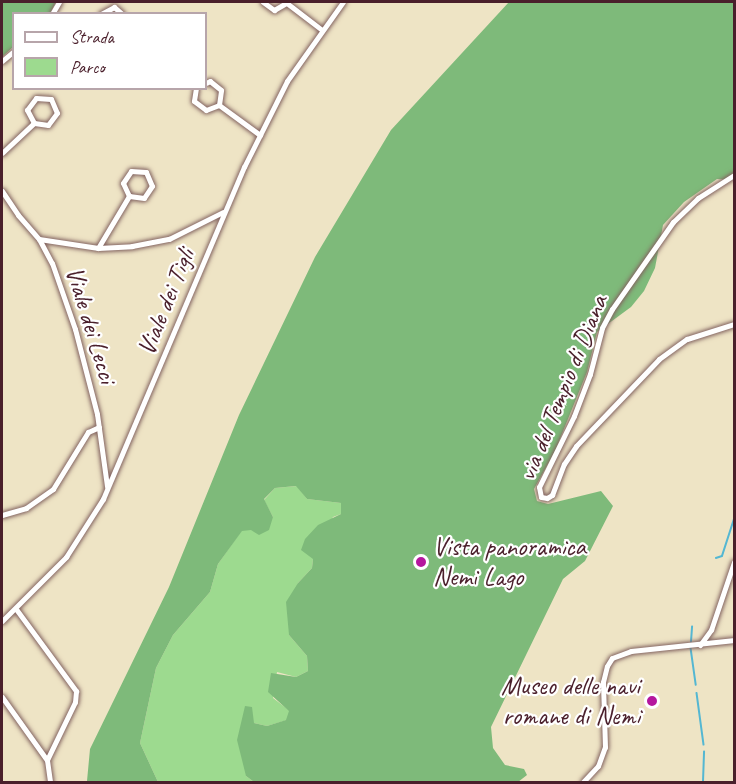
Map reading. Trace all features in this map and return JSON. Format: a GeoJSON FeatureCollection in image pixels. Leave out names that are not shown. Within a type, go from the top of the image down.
{"type":"FeatureCollection","features":[{"type":"Feature","properties":{"kind":"street"},"geometry":{"type":"LineString","coordinates":[[263,2],[274,10],[288,3],[322,30]]}},
{"type":"Feature","properties":{"kind":"street","name":"Viale dei Tigli"},"geometry":{"type":"LineString","coordinates":[[2,621],[66,558],[104,500],[107,486],[142,413],[223,212],[287,81],[343,2]]}},
{"type":"Feature","properties":{"kind":"street"},"geometry":{"type":"LineString","coordinates":[[207,82],[210,81],[221,90],[219,105]]}},
{"type":"Feature","properties":{"kind":"street"},"geometry":{"type":"LineString","coordinates":[[196,90],[194,101],[206,110],[219,105]]}},
{"type":"Feature","properties":{"kind":"street"},"geometry":{"type":"LineString","coordinates":[[36,98],[51,99],[57,113],[48,125],[34,123],[27,110],[36,98]]}},
{"type":"Feature","properties":{"kind":"street"},"geometry":{"type":"LineString","coordinates":[[219,105],[260,135]]}},
{"type":"Feature","properties":{"kind":"street"},"geometry":{"type":"LineString","coordinates":[[2,153],[34,123]]}},
{"type":"Feature","properties":{"kind":"street"},"geometry":{"type":"LineString","coordinates":[[131,171],[146,172],[152,186],[144,198],[129,196],[123,183],[131,171]]}},
{"type":"Feature","properties":{"kind":"street","name":"via del Tempio di Diana"},"geometry":{"type":"LineString","coordinates":[[735,174],[698,198],[673,222],[612,309],[602,328],[582,394],[540,484],[539,496],[551,497],[565,461],[578,444],[659,360],[687,339],[735,324]]}},
{"type":"Feature","properties":{"kind":"street","name":"Viale dei Lecci"},"geometry":{"type":"LineString","coordinates":[[2,191],[39,239],[52,263],[78,336],[99,427],[107,486]]}},
{"type":"Feature","properties":{"kind":"street"},"geometry":{"type":"LineString","coordinates":[[98,248],[129,196]]}},
{"type":"Feature","properties":{"kind":"street"},"geometry":{"type":"LineString","coordinates":[[39,239],[98,248],[163,240],[223,212]]}},
{"type":"Feature","properties":{"kind":"street"},"geometry":{"type":"LineString","coordinates":[[2,515],[26,508],[53,489],[88,432],[99,427]]}},
{"type":"Feature","properties":{"kind":"street"},"geometry":{"type":"LineString","coordinates":[[700,645],[711,630],[735,562]]}},
{"type":"Feature","properties":{"kind":"street"},"geometry":{"type":"LineString","coordinates":[[16,609],[76,691],[75,702],[47,760]]}},
{"type":"Feature","properties":{"kind":"street"},"geometry":{"type":"LineString","coordinates":[[582,783],[598,766],[605,747],[602,693],[605,671],[610,660],[616,655],[631,651],[735,640]]}},
{"type":"Feature","properties":{"kind":"street"},"geometry":{"type":"LineString","coordinates":[[2,698],[47,760],[50,783]]}},
{"type":"Feature","properties":{"kind":"green space"},"geometry":{"type":"Polygon","coordinates":[[[2,2],[56,2],[51,12],[12,12],[12,48],[2,57],[2,2]]]}},
{"type":"Feature","properties":{"kind":"green space"},"geometry":{"type":"Polygon","coordinates":[[[509,2],[734,2],[734,180],[717,179],[684,202],[663,225],[655,268],[644,291],[631,307],[597,332],[587,372],[555,451],[534,489],[537,501],[548,504],[601,491],[613,506],[585,561],[563,579],[491,727],[493,748],[505,765],[524,769],[527,775],[518,782],[254,782],[246,776],[237,740],[245,706],[252,707],[254,723],[267,726],[286,720],[289,711],[268,692],[271,673],[296,677],[308,671],[307,656],[289,635],[286,602],[298,583],[312,568],[313,559],[301,550],[305,539],[318,525],[341,514],[341,503],[307,499],[296,486],[275,488],[264,499],[273,517],[269,530],[259,535],[251,530],[242,531],[218,564],[210,592],[173,635],[156,668],[140,743],[158,782],[75,782],[87,781],[90,749],[169,587],[239,415],[315,257],[391,130],[509,2]]]}},
{"type":"Feature","properties":{"kind":"green space"},"geometry":{"type":"Polygon","coordinates":[[[297,486],[307,499],[341,503],[341,514],[333,517],[313,559],[312,568],[298,583],[289,635],[307,656],[308,671],[296,677],[277,672],[273,698],[290,711],[287,720],[267,726],[254,723],[246,776],[254,782],[158,782],[140,743],[156,668],[173,635],[210,592],[218,564],[242,530],[251,530],[273,517],[264,500],[275,488],[297,486]]]}},
{"type":"Feature","properties":{"kind":"waterway"},"geometry":{"type":"LineString","coordinates":[[716,558],[722,556],[734,518]]}},
{"type":"Feature","properties":{"kind":"waterway"},"geometry":{"type":"LineString","coordinates":[[691,642],[692,627]]}},
{"type":"Feature","properties":{"kind":"waterway"},"geometry":{"type":"LineString","coordinates":[[691,648],[696,685]]}},
{"type":"Feature","properties":{"kind":"waterway"},"geometry":{"type":"LineString","coordinates":[[697,693],[704,745]]}},
{"type":"Feature","properties":{"kind":"waterway"},"geometry":{"type":"LineString","coordinates":[[703,782],[704,752]]}},
{"type":"Feature","properties":{"kind":"place","name":"Vista panoramica Nemi Lago"},"geometry":{"type":"Point","coordinates":[421,562]}},
{"type":"Feature","properties":{"kind":"place","name":"Museo delle navi romane di Nemi"},"geometry":{"type":"Point","coordinates":[652,701]}}]}
